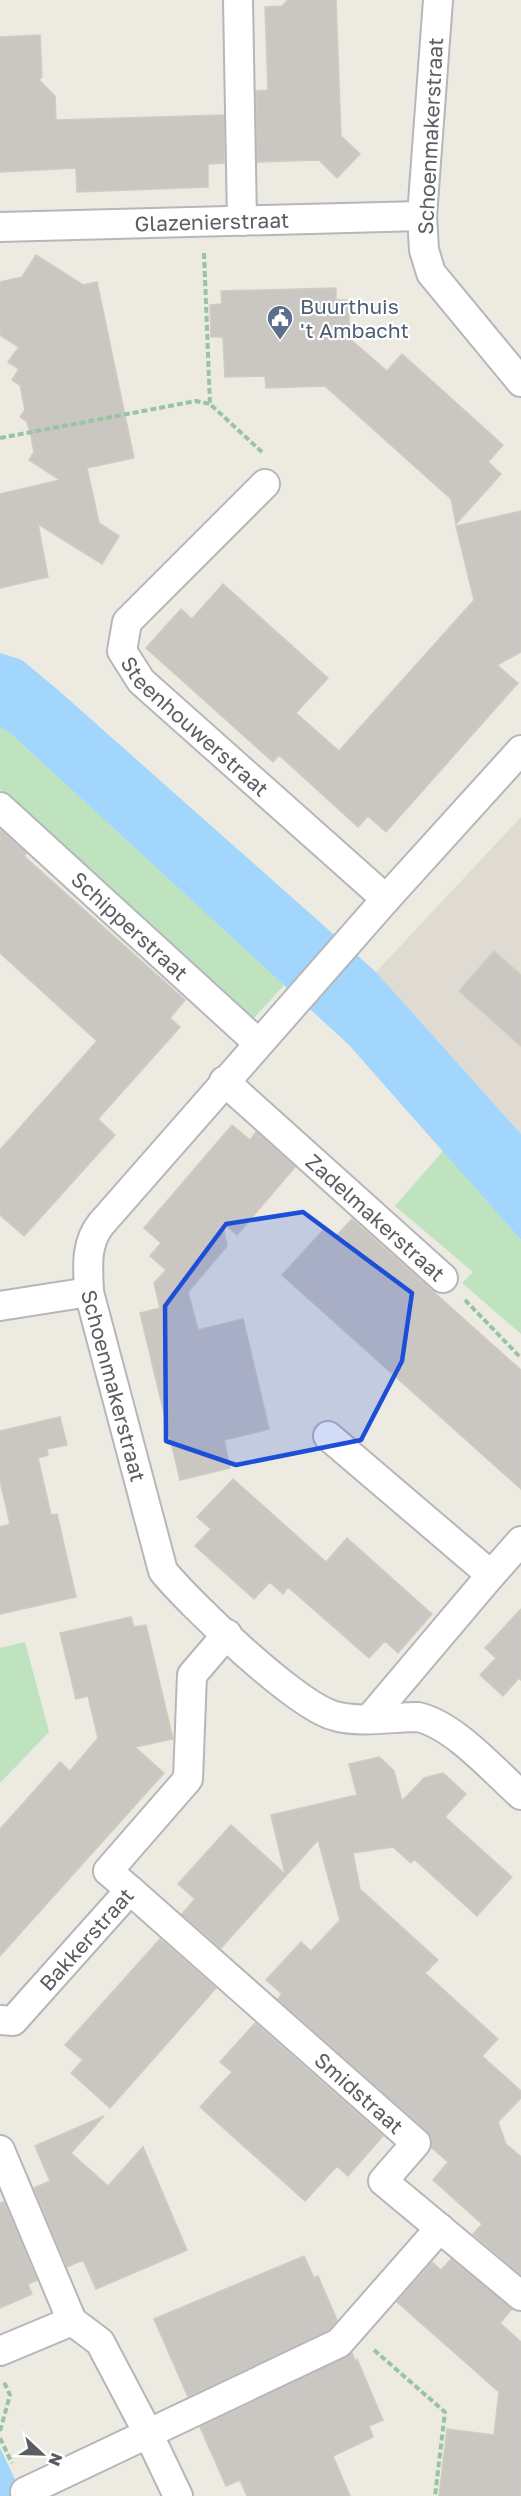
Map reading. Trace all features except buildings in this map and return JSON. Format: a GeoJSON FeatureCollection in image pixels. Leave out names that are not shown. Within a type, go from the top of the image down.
{"type":"FeatureCollection","features":[{"type":"Feature","properties":{"kind":"street"},"geometry":{"type":"LineString","coordinates":[[238,0],[242,221]]}},
{"type":"Feature","properties":{"kind":"street","name":"Schoenmakerstraat"},"geometry":{"type":"LineString","coordinates":[[438,0],[422,216],[424,250],[431,273],[521,382]]}},
{"type":"Feature","properties":{"kind":"street","name":"Glazenierstraat"},"geometry":{"type":"LineString","coordinates":[[0,227],[422,216]]}},
{"type":"Feature","properties":{"kind":"street","name":"Steenhouwerstraat"},"geometry":{"type":"LineString","coordinates":[[265,484],[128,622],[122,651],[141,681],[386,899]]}},
{"type":"Feature","properties":{"kind":"street"},"geometry":{"type":"LineString","coordinates":[[386,899],[521,750]]}},
{"type":"Feature","properties":{"kind":"street","name":"Schipperstraat"},"geometry":{"type":"LineString","coordinates":[[0,807],[258,1043]]}},
{"type":"Feature","properties":{"kind":"street","name":"Schoenmakerstraat"},"geometry":{"type":"LineString","coordinates":[[386,899],[224,1081],[95,1231],[88,1257],[88,1292],[160,1564],[179,1589],[226,1634],[304,1702],[336,1717],[418,1717],[431,1720],[446,1729],[521,1795]]}},
{"type":"Feature","properties":{"kind":"street","name":"Zadelmakerstraat"},"geometry":{"type":"LineString","coordinates":[[224,1081],[443,1278]]}},
{"type":"Feature","properties":{"kind":"street"},"geometry":{"type":"LineString","coordinates":[[0,1306],[88,1292]]}},
{"type":"Feature","properties":{"kind":"street"},"geometry":{"type":"LineString","coordinates":[[328,1436],[491,1575]]}},
{"type":"Feature","properties":{"kind":"street"},"geometry":{"type":"LineString","coordinates":[[371,1717],[521,1541]]}},
{"type":"Feature","properties":{"kind":"street","name":"Bakkerstraat"},"geometry":{"type":"LineString","coordinates":[[0,2020],[13,2021],[130,1890],[108,1871],[188,1779],[192,1675],[226,1634]]}},
{"type":"Feature","properties":{"kind":"street","name":"Smidstraat"},"geometry":{"type":"LineString","coordinates":[[130,1890],[416,2143],[383,2181],[521,2296]]}},
{"type":"Feature","properties":{"kind":"street"},"geometry":{"type":"LineString","coordinates":[[0,2150],[72,2321],[100,2342],[178,2496]]}},
{"type":"Feature","properties":{"kind":"street"},"geometry":{"type":"LineString","coordinates":[[25,2492],[339,2343],[440,2228]]}},
{"type":"Feature","properties":{"kind":"street"},"geometry":{"type":"LineString","coordinates":[[2,2365],[72,2321]]}},
{"type":"Feature","properties":{"kind":"path"},"geometry":{"type":"LineString","coordinates":[[202,222],[210,404]]}},
{"type":"Feature","properties":{"kind":"path"},"geometry":{"type":"LineString","coordinates":[[0,438],[196,401],[210,404],[278,468],[265,484]]}},
{"type":"Feature","properties":{"kind":"path","name":"Zadelmakerstraat"},"geometry":{"type":"LineString","coordinates":[[443,1278],[521,1358]]}},
{"type":"Feature","properties":{"kind":"path"},"geometry":{"type":"LineString","coordinates":[[351,2329],[446,2412],[435,2496]]}},
{"type":"Feature","properties":{"kind":"path"},"geometry":{"type":"LineString","coordinates":[[0,2431],[10,2395],[2,2365]]}},
{"type":"Feature","properties":{"kind":"highlighted area"},"geometry":{"type":"Polygon","coordinates":[[[303,1212],[412,1293],[402,1361],[361,1440],[236,1465],[166,1441],[165,1306],[226,1224],[303,1212]]]}},
{"type":"Feature","properties":{"kind":"shaded area"},"geometry":{"type":"Polygon","coordinates":[[[521,817],[521,1134],[376,972],[521,817]]]}},
{"type":"Feature","properties":{"kind":"green space"},"geometry":{"type":"Polygon","coordinates":[[[0,727],[10,733],[284,985],[253,1019],[0,789],[0,727]]]}},
{"type":"Feature","properties":{"kind":"green space"},"geometry":{"type":"Polygon","coordinates":[[[443,1151],[521,1240],[521,1334],[462,1283],[473,1272],[395,1206],[443,1151]]]}},
{"type":"Feature","properties":{"kind":"green space"},"geometry":{"type":"Polygon","coordinates":[[[25,1642],[49,1732],[0,1783],[0,1648],[25,1642]]]}},
{"type":"Feature","properties":{"kind":"water"},"geometry":{"type":"Polygon","coordinates":[[[0,653],[22,660],[58,690],[376,972],[521,1134],[521,1240],[349,1045],[10,733],[0,727],[0,653]]]}},
{"type":"Feature","properties":{"kind":"water"},"geometry":{"type":"Polygon","coordinates":[[[0,2448],[23,2496],[0,2496],[0,2448]]]}},
{"type":"Feature","properties":{"kind":"place","name":"Buurthuis 't Ambacht"},"geometry":{"type":"Point","coordinates":[280,341]}}]}
